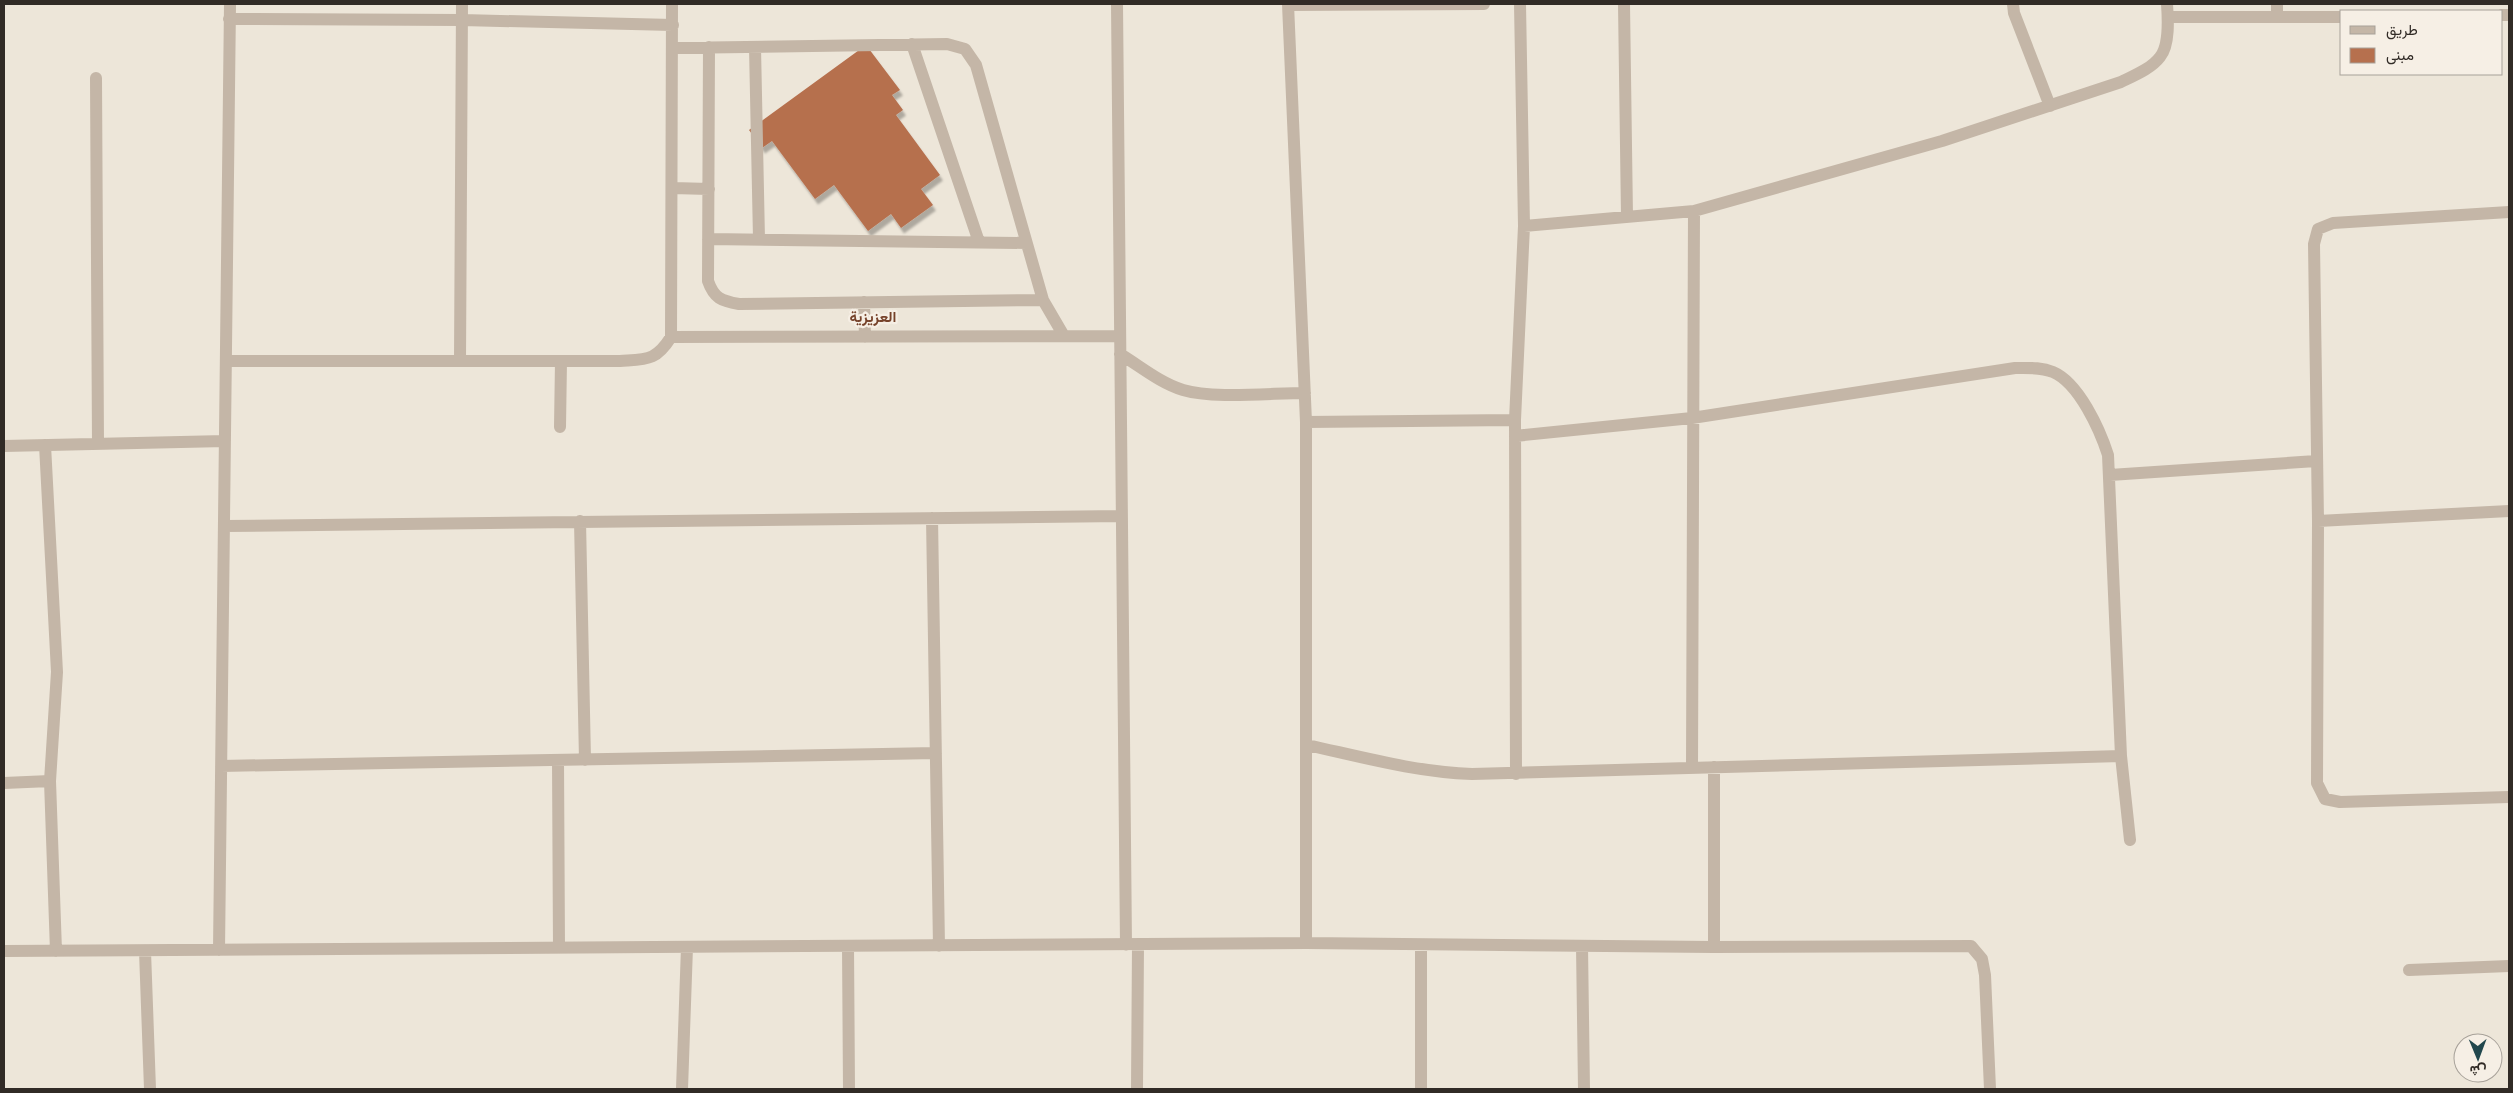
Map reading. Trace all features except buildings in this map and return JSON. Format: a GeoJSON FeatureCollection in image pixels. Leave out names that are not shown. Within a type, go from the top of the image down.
{"type":"FeatureCollection","features":[{"type":"Feature","properties":{"kind":"street"},"geometry":{"type":"LineString","coordinates":[[219,950],[230,4]]}},
{"type":"Feature","properties":{"kind":"street"},"geometry":{"type":"LineString","coordinates":[[460,361],[462,4]]}},
{"type":"Feature","properties":{"kind":"street"},"geometry":{"type":"LineString","coordinates":[[226,361],[561,361],[644,359],[661,353],[671,337],[674,48],[672,4]]}},
{"type":"Feature","properties":{"kind":"street"},"geometry":{"type":"LineString","coordinates":[[1117,4],[1122,516],[1137,1089]]}},
{"type":"Feature","properties":{"kind":"street"},"geometry":{"type":"LineString","coordinates":[[1306,944],[1308,745],[1306,422],[1288,5],[1484,4]]}},
{"type":"Feature","properties":{"kind":"street"},"geometry":{"type":"LineString","coordinates":[[1516,774],[1515,420],[1524,226],[1520,4]]}},
{"type":"Feature","properties":{"kind":"street"},"geometry":{"type":"LineString","coordinates":[[1624,4],[1627,217]]}},
{"type":"Feature","properties":{"kind":"street"},"geometry":{"type":"LineString","coordinates":[[2014,4],[2014,13],[2050,106]]}},
{"type":"Feature","properties":{"kind":"street"},"geometry":{"type":"LineString","coordinates":[[2277,4],[2277,17]]}},
{"type":"Feature","properties":{"kind":"street"},"geometry":{"type":"LineString","coordinates":[[1524,226],[1694,211],[1942,141],[2050,106],[2121,82],[2144,70],[2161,57],[2165,46],[2167,10],[2277,17],[2340,16]]}},
{"type":"Feature","properties":{"kind":"street"},"geometry":{"type":"LineString","coordinates":[[230,19],[462,20],[673,25]]}},
{"type":"Feature","properties":{"kind":"street"},"geometry":{"type":"LineString","coordinates":[[912,44],[979,242]]}},
{"type":"Feature","properties":{"kind":"street"},"geometry":{"type":"LineString","coordinates":[[674,48],[947,44],[965,49],[976,65],[1043,300],[1064,336]]}},
{"type":"Feature","properties":{"kind":"street"},"geometry":{"type":"LineString","coordinates":[[709,47],[708,281],[713,294],[722,302],[739,304],[1043,300]]}},
{"type":"Feature","properties":{"kind":"street"},"geometry":{"type":"LineString","coordinates":[[755,47],[759,239]]}},
{"type":"Feature","properties":{"kind":"street"},"geometry":{"type":"LineString","coordinates":[[96,78],[98,444]]}},
{"type":"Feature","properties":{"kind":"street"},"geometry":{"type":"LineString","coordinates":[[673,188],[709,189]]}},
{"type":"Feature","properties":{"kind":"street"},"geometry":{"type":"LineString","coordinates":[[1692,767],[1694,211]]}},
{"type":"Feature","properties":{"kind":"street"},"geometry":{"type":"LineString","coordinates":[[2509,212],[2333,224],[2318,229],[2314,244],[2318,522],[2318,783],[2325,799],[2340,802],[2509,798]]}},
{"type":"Feature","properties":{"kind":"street"},"geometry":{"type":"LineString","coordinates":[[708,239],[1026,243]]}},
{"type":"Feature","properties":{"kind":"street"},"geometry":{"type":"LineString","coordinates":[[864,302],[865,337]]}},
{"type":"Feature","properties":{"kind":"street"},"geometry":{"type":"LineString","coordinates":[[671,337],[1120,336]]}},
{"type":"Feature","properties":{"kind":"street"},"geometry":{"type":"LineString","coordinates":[[1120,354],[1167,384],[1200,394],[1305,392]]}},
{"type":"Feature","properties":{"kind":"street"},"geometry":{"type":"LineString","coordinates":[[560,427],[561,361]]}},
{"type":"Feature","properties":{"kind":"street"},"geometry":{"type":"LineString","coordinates":[[1515,436],[1692,418],[2015,368],[2033,368],[2054,373],[2072,385],[2102,437],[2108,455],[2121,756],[2130,840]]}},
{"type":"Feature","properties":{"kind":"street"},"geometry":{"type":"LineString","coordinates":[[1306,422],[1515,420]]}},
{"type":"Feature","properties":{"kind":"street"},"geometry":{"type":"LineString","coordinates":[[4,446],[225,441]]}},
{"type":"Feature","properties":{"kind":"street"},"geometry":{"type":"LineString","coordinates":[[46,445],[57,672],[50,781],[56,951]]}},
{"type":"Feature","properties":{"kind":"street"},"geometry":{"type":"LineString","coordinates":[[2110,475],[2316,461]]}},
{"type":"Feature","properties":{"kind":"street"},"geometry":{"type":"LineString","coordinates":[[2318,522],[2509,511]]}},
{"type":"Feature","properties":{"kind":"street"},"geometry":{"type":"LineString","coordinates":[[224,526],[1122,516]]}},
{"type":"Feature","properties":{"kind":"street"},"geometry":{"type":"LineString","coordinates":[[932,518],[939,946]]}},
{"type":"Feature","properties":{"kind":"street"},"geometry":{"type":"LineString","coordinates":[[580,522],[585,760]]}},
{"type":"Feature","properties":{"kind":"street"},"geometry":{"type":"LineString","coordinates":[[1308,745],[1438,772],[1516,774],[1692,767],[2121,756]]}},
{"type":"Feature","properties":{"kind":"street"},"geometry":{"type":"LineString","coordinates":[[221,766],[936,753]]}},
{"type":"Feature","properties":{"kind":"street"},"geometry":{"type":"LineString","coordinates":[[558,760],[559,948]]}},
{"type":"Feature","properties":{"kind":"street"},"geometry":{"type":"LineString","coordinates":[[1714,767],[1714,947]]}},
{"type":"Feature","properties":{"kind":"street"},"geometry":{"type":"LineString","coordinates":[[4,783],[50,781]]}},
{"type":"Feature","properties":{"kind":"street"},"geometry":{"type":"LineString","coordinates":[[4,951],[1132,944],[1714,947],[1971,946],[1982,959],[1985,975],[1990,1089]]}},
{"type":"Feature","properties":{"kind":"street"},"geometry":{"type":"LineString","coordinates":[[1421,945],[1421,1089]]}},
{"type":"Feature","properties":{"kind":"street"},"geometry":{"type":"LineString","coordinates":[[848,946],[849,1089]]}},
{"type":"Feature","properties":{"kind":"street"},"geometry":{"type":"LineString","coordinates":[[1582,946],[1584,1089]]}},
{"type":"Feature","properties":{"kind":"street"},"geometry":{"type":"LineString","coordinates":[[682,1089],[687,947]]}},
{"type":"Feature","properties":{"kind":"street"},"geometry":{"type":"LineString","coordinates":[[145,951],[150,1089]]}},
{"type":"Feature","properties":{"kind":"street"},"geometry":{"type":"LineString","coordinates":[[2409,970],[2509,966]]}},
{"type":"Feature","properties":{"kind":"district","name":"العزيزية"},"geometry":{"type":"Point","coordinates":[873,317]}}]}
